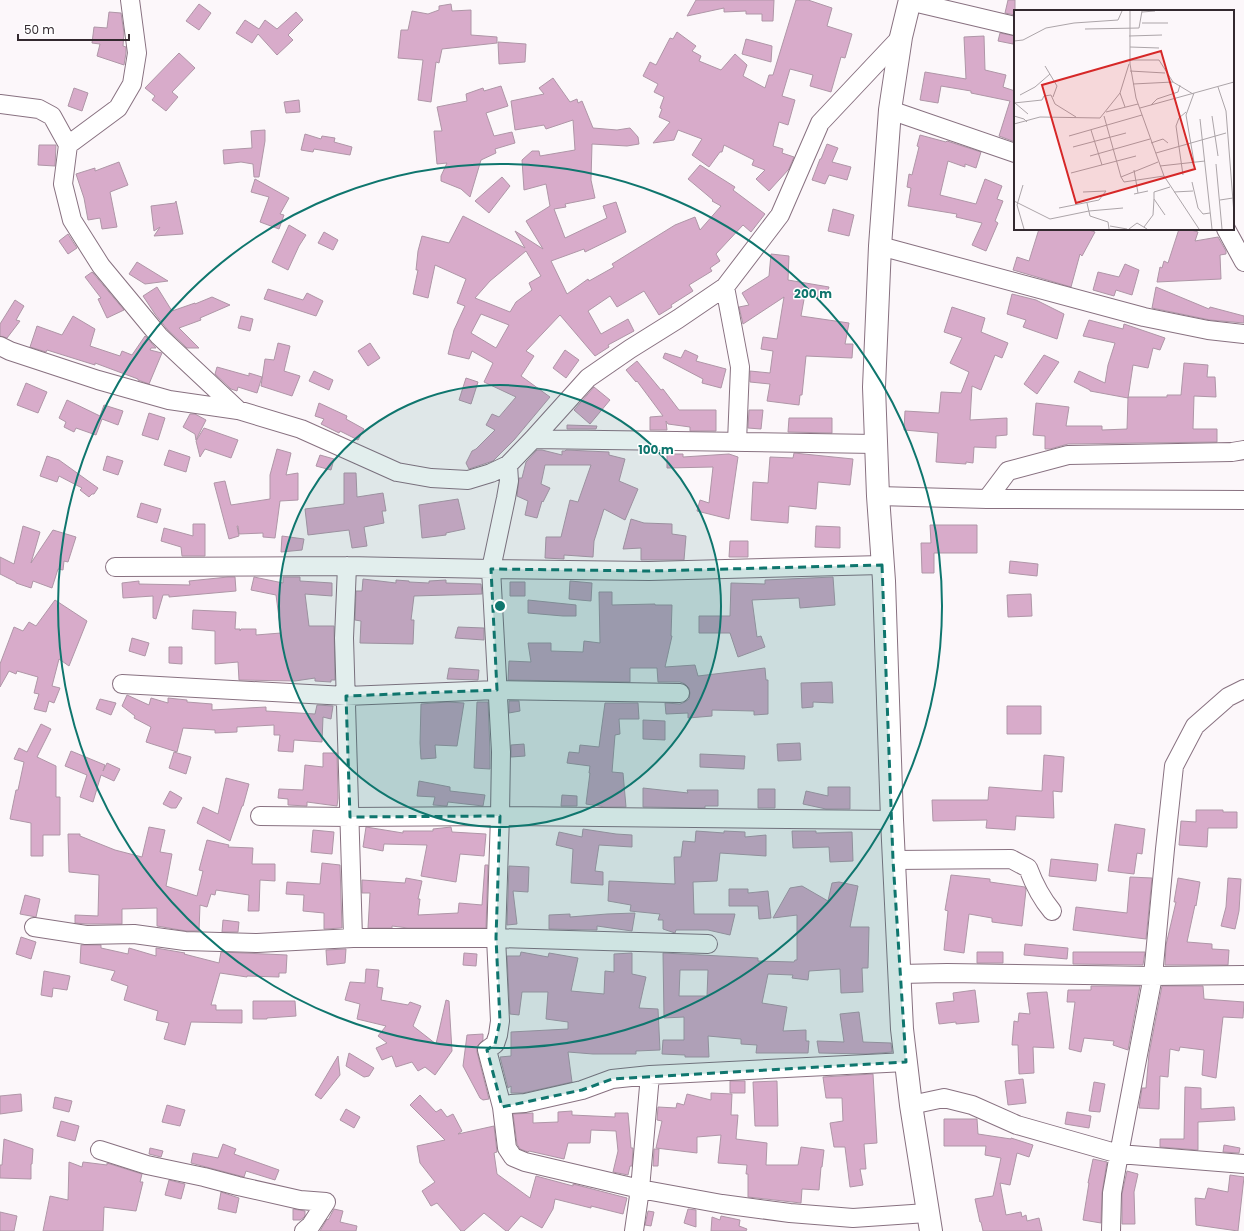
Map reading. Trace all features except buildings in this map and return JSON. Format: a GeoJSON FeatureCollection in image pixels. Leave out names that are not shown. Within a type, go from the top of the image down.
{"type":"FeatureCollection","features":[{"type":"Feature","properties":{"kind":"main road"},"geometry":{"type":"LineString","coordinates":[[910,1],[901,37],[890,110],[880,246],[874,387],[878,496],[884,581],[893,860],[902,1029],[911,1106],[929,1222]]}},
{"type":"Feature","properties":{"kind":"street"},"geometry":{"type":"LineString","coordinates":[[68,145],[118,108],[132,84],[137,53],[130,0]]}},
{"type":"Feature","properties":{"kind":"street"},"geometry":{"type":"LineString","coordinates":[[910,1],[1014,26]]}},
{"type":"Feature","properties":{"kind":"street"},"geometry":{"type":"LineString","coordinates":[[0,346],[10,351],[98,380],[169,400],[238,410],[301,429],[397,472],[431,478],[468,480],[492,473],[508,465],[588,378],[725,287],[780,215],[820,123],[901,37]]}},
{"type":"Feature","properties":{"kind":"street"},"geometry":{"type":"LineString","coordinates":[[0,104],[39,109],[52,116],[68,145],[63,184],[72,220],[97,259],[159,336],[238,410]]}},
{"type":"Feature","properties":{"kind":"street"},"geometry":{"type":"LineString","coordinates":[[890,110],[1014,153]]}},
{"type":"Feature","properties":{"kind":"street"},"geometry":{"type":"LineString","coordinates":[[1227,230],[1244,262]]}},
{"type":"Feature","properties":{"kind":"street"},"geometry":{"type":"LineString","coordinates":[[880,246],[1144,317],[1208,330],[1244,334]]}},
{"type":"Feature","properties":{"kind":"street"},"geometry":{"type":"LineString","coordinates":[[725,287],[740,367],[737,442]]}},
{"type":"Feature","properties":{"kind":"street"},"geometry":{"type":"LineString","coordinates":[[532,439],[876,444]]}},
{"type":"Feature","properties":{"kind":"street"},"geometry":{"type":"LineString","coordinates":[[987,499],[1008,471],[1068,455],[1232,452],[1244,450]]}},
{"type":"Feature","properties":{"kind":"street"},"geometry":{"type":"LineString","coordinates":[[508,465],[506,498],[491,569],[501,752],[496,938],[500,1021],[495,1044],[487,1050],[502,1106],[507,1148],[513,1157],[525,1162],[640,1189],[722,1204],[790,1213],[929,1222]]}},
{"type":"Feature","properties":{"kind":"street"},"geometry":{"type":"LineString","coordinates":[[878,496],[987,499],[1244,500]]}},
{"type":"Feature","properties":{"kind":"street"},"geometry":{"type":"LineString","coordinates":[[115,567],[347,566],[650,571],[882,565]]}},
{"type":"Feature","properties":{"kind":"street"},"geometry":{"type":"LineString","coordinates":[[347,566],[344,638],[353,938]]}},
{"type":"Feature","properties":{"kind":"street"},"geometry":{"type":"LineString","coordinates":[[122,684],[346,696],[497,690],[680,693]]}},
{"type":"Feature","properties":{"kind":"street"},"geometry":{"type":"LineString","coordinates":[[1110,1231],[1112,1193],[1153,976],[1174,766],[1195,726],[1228,697],[1244,689]]}},
{"type":"Feature","properties":{"kind":"street"},"geometry":{"type":"LineString","coordinates":[[260,816],[500,816],[892,820]]}},
{"type":"Feature","properties":{"kind":"street"},"geometry":{"type":"LineString","coordinates":[[893,860],[1011,859],[1028,868],[1037,890],[1052,911]]}},
{"type":"Feature","properties":{"kind":"street"},"geometry":{"type":"LineString","coordinates":[[34,927],[86,935],[134,934],[185,941],[257,943],[353,938],[496,938],[708,944]]}},
{"type":"Feature","properties":{"kind":"street"},"geometry":{"type":"LineString","coordinates":[[899,974],[947,973],[1153,976],[1244,975]]}},
{"type":"Feature","properties":{"kind":"street"},"geometry":{"type":"LineString","coordinates":[[502,1106],[525,1103],[582,1090],[612,1079],[650,1075],[906,1062]]}},
{"type":"Feature","properties":{"kind":"street"},"geometry":{"type":"LineString","coordinates":[[634,1231],[640,1189],[650,1075]]}},
{"type":"Feature","properties":{"kind":"street"},"geometry":{"type":"LineString","coordinates":[[911,1106],[944,1098],[972,1105],[1017,1125],[1119,1154],[1244,1164]]}},
{"type":"Feature","properties":{"kind":"street"},"geometry":{"type":"LineString","coordinates":[[100,1150],[147,1165],[204,1177],[246,1188],[300,1200],[326,1202],[311,1225],[304,1231]]}},
{"type":"Feature","properties":{"kind":"highlighted area"},"geometry":{"type":"Polygon","coordinates":[[[882,565],[893,860],[906,1062],[612,1079],[582,1090],[502,1107],[487,1050],[495,1044],[500,1021],[496,938],[500,816],[350,817],[346,696],[497,690],[491,569],[649,571],[882,565]]]}}]}
